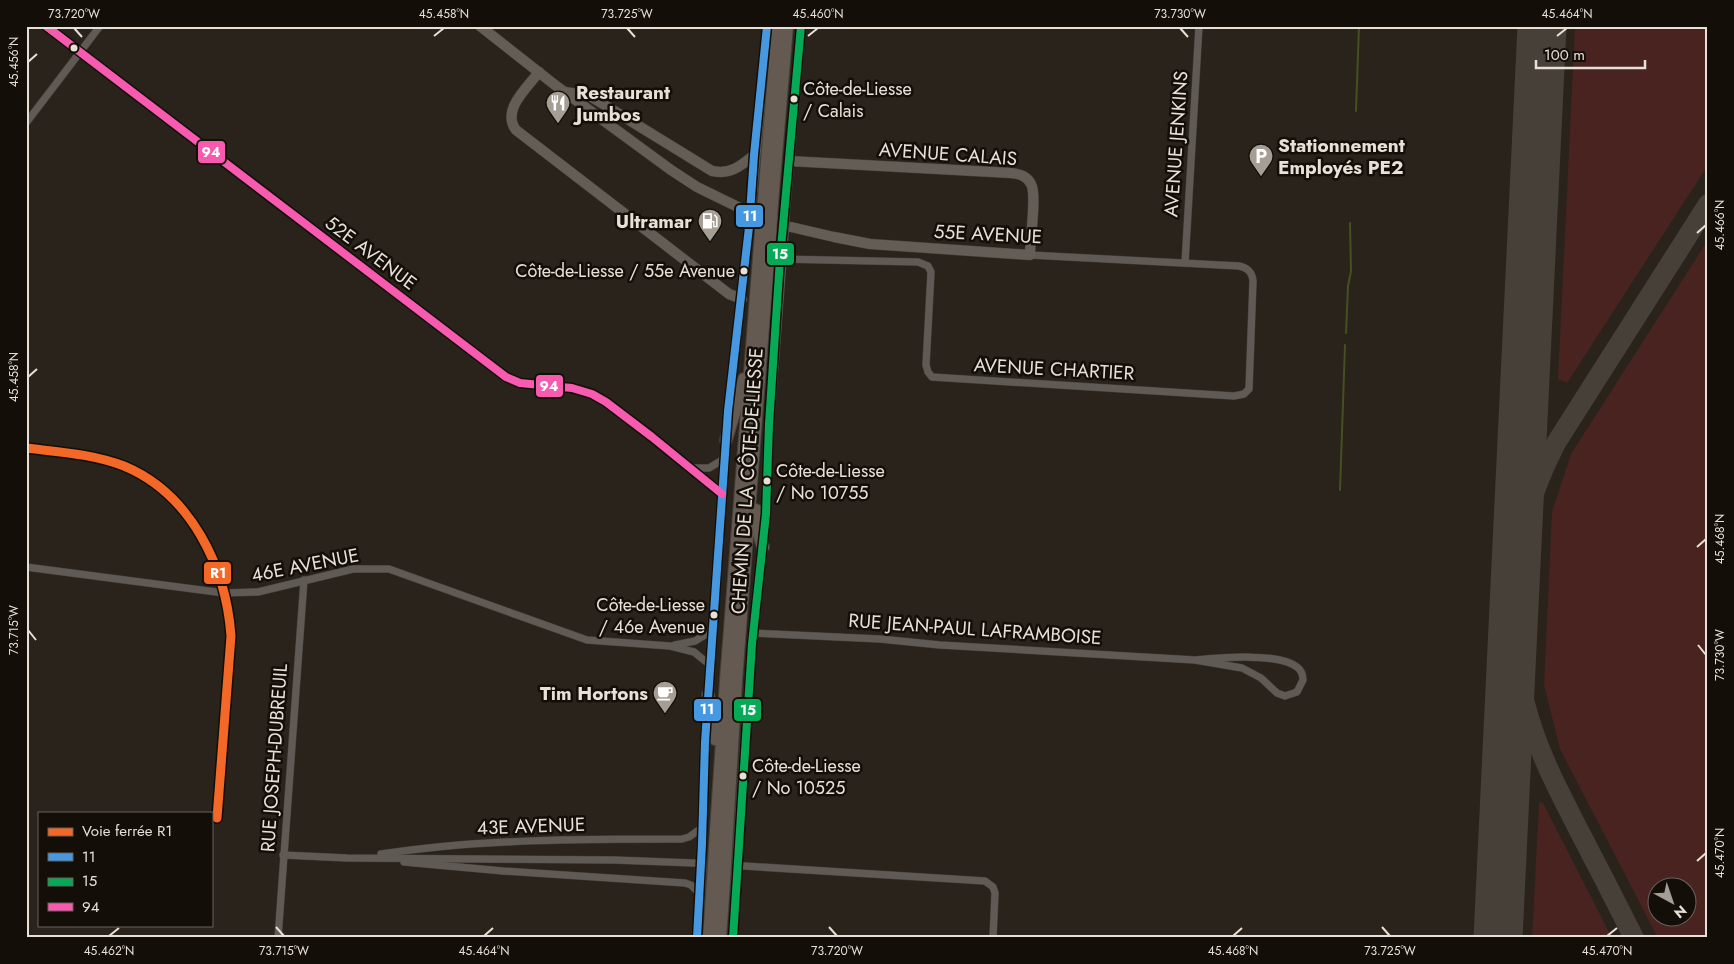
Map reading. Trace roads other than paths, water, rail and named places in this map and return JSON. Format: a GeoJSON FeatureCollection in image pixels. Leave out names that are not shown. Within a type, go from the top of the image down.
{"type":"FeatureCollection","features":[{"type":"Feature","properties":{"kind":"highway"},"geometry":{"type":"LineString","coordinates":[[768,201],[778,26]]}},
{"type":"Feature","properties":{"kind":"highway"},"geometry":{"type":"LineString","coordinates":[[718,791],[760,231],[768,201],[787,26]]}},
{"type":"Feature","properties":{"kind":"highway"},"geometry":{"type":"LineString","coordinates":[[710,938],[718,881],[753,465],[760,231]]}},
{"type":"Feature","properties":{"kind":"highway"},"geometry":{"type":"LineString","coordinates":[[726,440],[752,350]]}},
{"type":"Feature","properties":{"kind":"highway"},"geometry":{"type":"LineString","coordinates":[[753,465],[757,527],[763,547]]}},
{"type":"Feature","properties":{"kind":"highway"},"geometry":{"type":"LineString","coordinates":[[708,695],[715,724],[720,847]]}},
{"type":"Feature","properties":{"kind":"highway"},"geometry":{"type":"LineString","coordinates":[[718,881],[720,938]]}},
{"type":"Feature","properties":{"kind":"main road"},"geometry":{"type":"LineString","coordinates":[[480,26],[563,91],[671,170],[697,187],[742,209]]}},
{"type":"Feature","properties":{"kind":"main road","name":"CHEMIN DE LA CÔTE-DE-LIESSE"},"geometry":{"type":"LineString","coordinates":[[720,847],[703,827],[705,742],[730,392],[742,299],[760,231],[752,193],[767,26]]}},
{"type":"Feature","properties":{"kind":"main road","name":"CHEMIN DE LA CÔTE-DE-LIESSE"},"geometry":{"type":"LineString","coordinates":[[733,938],[718,881],[720,847],[753,633],[763,547],[780,259],[801,26]]}},
{"type":"Feature","properties":{"kind":"main road"},"geometry":{"type":"LineString","coordinates":[[539,72],[512,109],[511,120],[516,130],[729,294],[742,299]]}},
{"type":"Feature","properties":{"kind":"main road"},"geometry":{"type":"LineString","coordinates":[[563,91],[590,96],[712,171],[732,171],[754,155]]}},
{"type":"Feature","properties":{"kind":"main road","name":"AVENUE CALAIS"},"geometry":{"type":"LineString","coordinates":[[789,161],[996,172],[1023,176],[1031,183],[1033,191],[1030,254]]}},
{"type":"Feature","properties":{"kind":"main road","name":"55E AVENUE"},"geometry":{"type":"LineString","coordinates":[[791,227],[834,238],[878,244],[1030,254]]}},
{"type":"Feature","properties":{"kind":"main road","name":"CHEMIN DE LA CÔTE-DE-LIESSE"},"geometry":{"type":"LineString","coordinates":[[697,938],[700,894],[718,881]]}},
{"type":"Feature","properties":{"kind":"street","name":"52E AVENUE"},"geometry":{"type":"LineString","coordinates":[[46,26],[506,377],[520,383],[572,388],[592,394],[614,407],[693,468],[722,494]]}},
{"type":"Feature","properties":{"kind":"street"},"geometry":{"type":"LineString","coordinates":[[26,123],[100,26]]}},
{"type":"Feature","properties":{"kind":"street","name":"AVENUE JENKINS"},"geometry":{"type":"LineString","coordinates":[[1185,263],[1199,26]]}},
{"type":"Feature","properties":{"kind":"street","name":"55E AVENUE"},"geometry":{"type":"LineString","coordinates":[[1030,254],[1185,263]]}},
{"type":"Feature","properties":{"kind":"street","name":"AVENUE CHARTIER"},"geometry":{"type":"LineString","coordinates":[[780,259],[918,262],[928,266],[931,272],[926,365],[932,377],[1242,395],[1247,391],[1250,384],[1253,275],[1244,267],[1185,263]]}},
{"type":"Feature","properties":{"kind":"street"},"geometry":{"type":"LineString","coordinates":[[693,468],[709,468],[724,459]]}},
{"type":"Feature","properties":{"kind":"street","name":"46E AVENUE"},"geometry":{"type":"LineString","coordinates":[[26,567],[224,593],[258,592],[352,569],[389,569],[587,640],[670,646],[694,652],[710,665]]}},
{"type":"Feature","properties":{"kind":"street","name":"RUE JOSEPH-DUBREUIL"},"geometry":{"type":"LineString","coordinates":[[278,938],[304,580]]}},
{"type":"Feature","properties":{"kind":"street","name":"46E AVENUE"},"geometry":{"type":"LineString","coordinates":[[670,646],[695,642],[713,630]]}},
{"type":"Feature","properties":{"kind":"street","name":"RUE JEAN-PAUL LAFRAMBOISE"},"geometry":{"type":"LineString","coordinates":[[753,633],[880,639],[946,646],[1195,660],[1242,668],[1261,678],[1281,696],[1293,694],[1300,688],[1303,680],[1300,670],[1292,664],[1267,658],[1241,657],[1195,660]]}},
{"type":"Feature","properties":{"kind":"street","name":"43E AVENUE"},"geometry":{"type":"LineString","coordinates":[[359,858],[439,846],[631,838],[682,839],[689,837],[703,827]]}},
{"type":"Feature","properties":{"kind":"street","name":"43E AVENUE"},"geometry":{"type":"LineString","coordinates":[[284,855],[359,858],[614,860],[694,863]]}},
{"type":"Feature","properties":{"kind":"street","name":"43E AVENUE"},"geometry":{"type":"LineString","coordinates":[[359,858],[513,872],[680,882],[688,884],[700,894]]}},
{"type":"Feature","properties":{"kind":"street"},"geometry":{"type":"LineString","coordinates":[[744,866],[985,881],[993,886],[995,899],[993,938]]}},
{"type":"Feature","properties":{"kind":"waterway"},"geometry":{"type":"LineString","coordinates":[[1356,111],[1359,26]]}},
{"type":"Feature","properties":{"kind":"waterway"},"geometry":{"type":"LineString","coordinates":[[1346,333],[1348,286],[1351,271],[1350,223]]}},
{"type":"Feature","properties":{"kind":"waterway"},"geometry":{"type":"LineString","coordinates":[[1340,490],[1345,345]]}},
{"type":"Feature","properties":{"kind":"rail line","name":"R1"},"geometry":{"type":"LineString","coordinates":[[26,448],[88,456],[112,462],[124,466],[148,479],[168,495],[186,514],[201,536],[213,559],[222,584],[231,636],[217,818]]}},
{"type":"Feature","properties":{"kind":"place","name":"Côte-de-Liesse / Calais"},"geometry":{"type":"Point","coordinates":[794,99]}},
{"type":"Feature","properties":{"kind":"place","name":"Restaurant Jumbos"},"geometry":{"type":"Point","coordinates":[558,124]}},
{"type":"Feature","properties":{"kind":"place","name":"Stationnement Employés PE2"},"geometry":{"type":"Point","coordinates":[1261,177]}},
{"type":"Feature","properties":{"kind":"place","name":"Ultramar"},"geometry":{"type":"Point","coordinates":[710,242]}},
{"type":"Feature","properties":{"kind":"place","name":"Côte-de-Liesse / 55e Avenue"},"geometry":{"type":"Point","coordinates":[744,271]}},
{"type":"Feature","properties":{"kind":"place","name":"Côte-de-Liesse / No 10755"},"geometry":{"type":"Point","coordinates":[767,481]}},
{"type":"Feature","properties":{"kind":"place","name":"Côte-de-Liesse / 46e Avenue"},"geometry":{"type":"Point","coordinates":[714,615]}},
{"type":"Feature","properties":{"kind":"place","name":"Tim Hortons"},"geometry":{"type":"Point","coordinates":[665,714]}},
{"type":"Feature","properties":{"kind":"place","name":"Côte-de-Liesse / No 10525"},"geometry":{"type":"Point","coordinates":[743,776]}}]}
